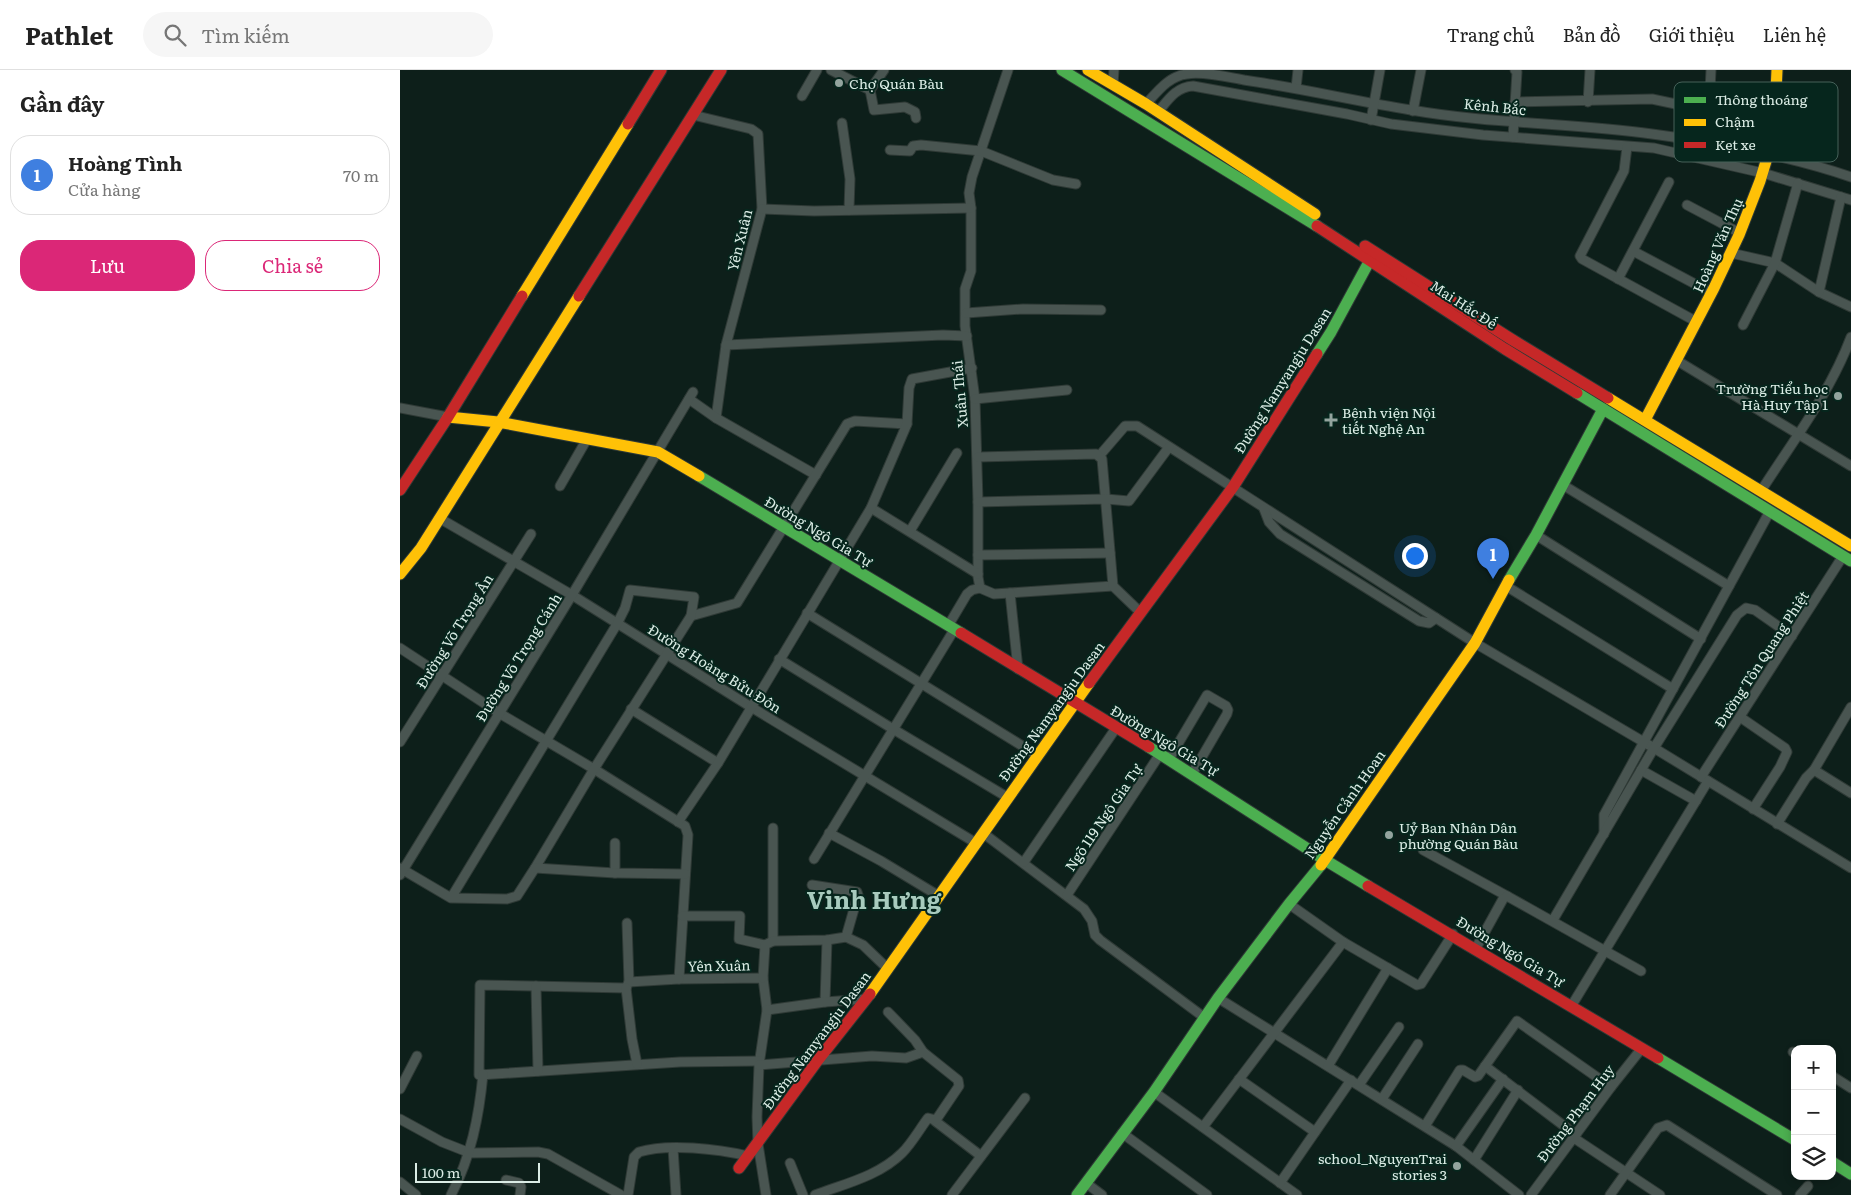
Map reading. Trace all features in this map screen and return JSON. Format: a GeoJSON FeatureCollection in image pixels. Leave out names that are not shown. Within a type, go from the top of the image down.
{"type":"FeatureCollection","features":[{"type":"Feature","properties":{"kind":"street"},"geometry":{"type":"LineString","coordinates":[[400,490],[448,416],[661,70]]}},
{"type":"Feature","properties":{"kind":"street"},"geometry":{"type":"LineString","coordinates":[[400,585],[498,422],[721,70]]}},
{"type":"Feature","properties":{"kind":"street"},"geometry":{"type":"LineString","coordinates":[[802,96],[817,70]]}},
{"type":"Feature","properties":{"kind":"street"},"geometry":{"type":"LineString","coordinates":[[831,70],[870,90]]}},
{"type":"Feature","properties":{"kind":"street"},"geometry":{"type":"LineString","coordinates":[[884,70],[870,90],[874,110],[905,108],[915,112],[916,118]]}},
{"type":"Feature","properties":{"kind":"street","name":"Xuân Thái"},"geometry":{"type":"LineString","coordinates":[[980,588],[978,574],[978,457],[975,399],[965,326],[965,289],[971,270],[971,208],[969,193],[972,177],[1008,70]]}},
{"type":"Feature","properties":{"kind":"street","name":"Mai Hắc Đế"},"geometry":{"type":"LineString","coordinates":[[1062,70],[1294,206],[1508,344],[1603,408],[1716,470],[1761,491],[1851,546]]}},
{"type":"Feature","properties":{"kind":"street","name":"Mai Hắc Đế"},"geometry":{"type":"LineString","coordinates":[[1088,70],[1158,112],[1370,260],[1508,344],[1644,420],[1716,470],[1770,511],[1847,559]]}},
{"type":"Feature","properties":{"kind":"street"},"geometry":{"type":"LineString","coordinates":[[1113,85],[1114,70]]}},
{"type":"Feature","properties":{"kind":"street"},"geometry":{"type":"LineString","coordinates":[[1296,88],[1298,70]]}},
{"type":"Feature","properties":{"kind":"street"},"geometry":{"type":"LineString","coordinates":[[1371,120],[1380,70]]}},
{"type":"Feature","properties":{"kind":"street"},"geometry":{"type":"LineString","coordinates":[[1413,111],[1421,70]]}},
{"type":"Feature","properties":{"kind":"street"},"geometry":{"type":"LineString","coordinates":[[1513,137],[1515,122],[1515,70]]}},
{"type":"Feature","properties":{"kind":"street"},"geometry":{"type":"LineString","coordinates":[[1588,102],[1590,70]]}},
{"type":"Feature","properties":{"kind":"street","name":"Kênh Bắc"},"geometry":{"type":"LineString","coordinates":[[1146,104],[1164,85],[1179,76],[1196,72],[1237,74],[1296,88],[1413,111],[1674,138]]}},
{"type":"Feature","properties":{"kind":"street"},"geometry":{"type":"LineString","coordinates":[[1158,112],[1182,88],[1179,76]]}},
{"type":"Feature","properties":{"kind":"street","name":"Kênh Bắc"},"geometry":{"type":"LineString","coordinates":[[1182,88],[1193,86],[1214,89],[1400,125],[1513,137],[1654,148],[1674,152]]}},
{"type":"Feature","properties":{"kind":"street"},"geometry":{"type":"LineString","coordinates":[[1515,102],[1588,102],[1652,99],[1674,103]]}},
{"type":"Feature","properties":{"kind":"street","name":"Yên Xuân"},"geometry":{"type":"LineString","coordinates":[[693,115],[755,131],[758,134],[762,209],[726,345],[716,418]]}},
{"type":"Feature","properties":{"kind":"street"},"geometry":{"type":"LineString","coordinates":[[842,124],[850,173],[849,210]]}},
{"type":"Feature","properties":{"kind":"street"},"geometry":{"type":"LineString","coordinates":[[890,150],[910,151],[913,146],[920,144],[981,151],[1053,180],[1076,184]]}},
{"type":"Feature","properties":{"kind":"street"},"geometry":{"type":"LineString","coordinates":[[1627,147],[1624,170],[1580,254],[1582,259],[1697,322]]}},
{"type":"Feature","properties":{"kind":"street","name":"Kênh Bắc"},"geometry":{"type":"LineString","coordinates":[[1717,162],[1763,173],[1851,200]]}},
{"type":"Feature","properties":{"kind":"street","name":"Hoàng Văn Thụ"},"geometry":{"type":"LineString","coordinates":[[1644,420],[1697,322],[1731,253],[1766,162]]}},
{"type":"Feature","properties":{"kind":"street","name":"Kênh Bắc"},"geometry":{"type":"LineString","coordinates":[[1801,162],[1851,177]]}},
{"type":"Feature","properties":{"kind":"street"},"geometry":{"type":"LineString","coordinates":[[1618,279],[1668,182]]}},
{"type":"Feature","properties":{"kind":"street"},"geometry":{"type":"LineString","coordinates":[[1743,325],[1775,263],[1798,184]]}},
{"type":"Feature","properties":{"kind":"street"},"geometry":{"type":"LineString","coordinates":[[1819,292],[1841,197]]}},
{"type":"Feature","properties":{"kind":"street"},"geometry":{"type":"LineString","coordinates":[[1687,205],[1740,233]]}},
{"type":"Feature","properties":{"kind":"street"},"geometry":{"type":"LineString","coordinates":[[762,209],[814,211],[971,208]]}},
{"type":"Feature","properties":{"kind":"street"},"geometry":{"type":"LineString","coordinates":[[1633,251],[1712,293]]}},
{"type":"Feature","properties":{"kind":"street"},"geometry":{"type":"LineString","coordinates":[[1731,253],[1775,263],[1819,292],[1851,307]]}},
{"type":"Feature","properties":{"kind":"street","name":"Đường Namyangju Dasan"},"geometry":{"type":"LineString","coordinates":[[739,1168],[888,969],[1037,755],[1232,488],[1331,332],[1370,260]]}},
{"type":"Feature","properties":{"kind":"street"},"geometry":{"type":"LineString","coordinates":[[966,313],[1014,309],[1101,310]]}},
{"type":"Feature","properties":{"kind":"street"},"geometry":{"type":"LineString","coordinates":[[726,345],[943,335],[967,336]]}},
{"type":"Feature","properties":{"kind":"street"},"geometry":{"type":"LineString","coordinates":[[1761,491],[1823,396],[1835,375],[1851,337]]}},
{"type":"Feature","properties":{"kind":"street"},"geometry":{"type":"LineString","coordinates":[[1676,360],[1798,432],[1851,466]]}},
{"type":"Feature","properties":{"kind":"street"},"geometry":{"type":"LineString","coordinates":[[400,648],[499,713],[594,769],[678,822],[718,763],[871,508],[906,424],[908,388],[912,379],[972,368]]}},
{"type":"Feature","properties":{"kind":"street"},"geometry":{"type":"LineString","coordinates":[[975,399],[1067,390]]}},
{"type":"Feature","properties":{"kind":"street","name":"Đường Võ Trọng Cánh"},"geometry":{"type":"LineString","coordinates":[[401,871],[572,595],[691,396],[716,418]]}},
{"type":"Feature","properties":{"kind":"street"},"geometry":{"type":"LineString","coordinates":[[400,408],[448,416]]}},
{"type":"Feature","properties":{"kind":"street","name":"Nguyễn Cảnh Hoan"},"geometry":{"type":"LineString","coordinates":[[1077,1195],[1154,1092],[1218,998],[1289,904],[1326,860],[1475,643],[1563,486],[1603,408]]}},
{"type":"Feature","properties":{"kind":"street","name":"Đường Ngô Gia Tự"},"geometry":{"type":"LineString","coordinates":[[448,416],[498,422],[658,452],[1075,702],[1326,860],[1572,1005],[1791,1138]]}},
{"type":"Feature","properties":{"kind":"street"},"geometry":{"type":"LineString","coordinates":[[716,418],[816,475]]}},
{"type":"Feature","properties":{"kind":"street"},"geometry":{"type":"LineString","coordinates":[[691,616],[736,604],[849,422],[906,424]]}},
{"type":"Feature","properties":{"kind":"street"},"geometry":{"type":"LineString","coordinates":[[1100,455],[1125,426],[1137,426],[1318,544],[1475,643],[1654,748],[1851,868]]}},
{"type":"Feature","properties":{"kind":"street"},"geometry":{"type":"LineString","coordinates":[[560,486],[588,439]]}},
{"type":"Feature","properties":{"kind":"street"},"geometry":{"type":"LineString","coordinates":[[978,502],[1106,499],[1129,502],[1170,447]]}},
{"type":"Feature","properties":{"kind":"street"},"geometry":{"type":"LineString","coordinates":[[910,531],[957,453]]}},
{"type":"Feature","properties":{"kind":"street"},"geometry":{"type":"LineString","coordinates":[[978,457],[1100,455]]}},
{"type":"Feature","properties":{"kind":"street"},"geometry":{"type":"LineString","coordinates":[[1100,455],[1106,499],[1112,586],[1140,612]]}},
{"type":"Feature","properties":{"kind":"street"},"geometry":{"type":"LineString","coordinates":[[1563,486],[1729,586]]}},
{"type":"Feature","properties":{"kind":"street"},"geometry":{"type":"LineString","coordinates":[[871,508],[978,574]]}},
{"type":"Feature","properties":{"kind":"street"},"geometry":{"type":"LineString","coordinates":[[1264,509],[1269,522],[1280,534],[1419,620],[1429,622],[1436,618]]}},
{"type":"Feature","properties":{"kind":"street"},"geometry":{"type":"LineString","coordinates":[[1604,834],[1604,815],[1770,511]]}},
{"type":"Feature","properties":{"kind":"street","name":"Đường Hoàng Bửu Đôn"},"geometry":{"type":"LineString","coordinates":[[439,518],[572,595],[751,707],[976,843]]}},
{"type":"Feature","properties":{"kind":"street","name":"Đường Võ Trọng Ân"},"geometry":{"type":"LineString","coordinates":[[400,742],[531,534]]}},
{"type":"Feature","properties":{"kind":"street"},"geometry":{"type":"LineString","coordinates":[[1536,535],[1701,640]]}},
{"type":"Feature","properties":{"kind":"street"},"geometry":{"type":"LineString","coordinates":[[1306,564],[1318,544]]}},
{"type":"Feature","properties":{"kind":"street"},"geometry":{"type":"LineString","coordinates":[[400,574],[421,548]]}},
{"type":"Feature","properties":{"kind":"street"},"geometry":{"type":"LineString","coordinates":[[978,555],[1110,553]]}},
{"type":"Feature","properties":{"kind":"street","name":"Đường Tôn Quang Phiệt"},"geometry":{"type":"LineString","coordinates":[[1572,1005],[1696,802],[1705,779],[1740,716],[1792,636],[1847,559]]}},
{"type":"Feature","properties":{"kind":"street"},"geometry":{"type":"LineString","coordinates":[[814,859],[921,684],[967,594],[972,590],[980,588],[994,594],[1112,586]]}},
{"type":"Feature","properties":{"kind":"street"},"geometry":{"type":"LineString","coordinates":[[1506,586],[1673,689]]}},
{"type":"Feature","properties":{"kind":"street"},"geometry":{"type":"LineString","coordinates":[[401,871],[450,898],[512,898],[521,892],[594,769],[691,616],[694,596],[630,590],[625,608],[617,624],[450,898]]}},
{"type":"Feature","properties":{"kind":"street"},"geometry":{"type":"LineString","coordinates":[[1010,593],[1018,669]]}},
{"type":"Feature","properties":{"kind":"street"},"geometry":{"type":"LineString","coordinates":[[1553,920],[1654,748],[1737,615],[1746,608],[1755,610],[1792,636]]}},
{"type":"Feature","properties":{"kind":"street"},"geometry":{"type":"LineString","coordinates":[[807,613],[1037,755]]}},
{"type":"Feature","properties":{"kind":"street"},"geometry":{"type":"LineString","coordinates":[[779,659],[893,730],[1007,797]]}},
{"type":"Feature","properties":{"kind":"street","name":"Ngõ 119 Ngô Gia Tự"},"geometry":{"type":"LineString","coordinates":[[1067,895],[1207,695],[1226,706],[1228,710],[1192,774]]}},
{"type":"Feature","properties":{"kind":"street"},"geometry":{"type":"LineString","coordinates":[[1777,824],[1806,778],[1814,770],[1851,707]]}},
{"type":"Feature","properties":{"kind":"street"},"geometry":{"type":"LineString","coordinates":[[631,709],[718,763]]}},
{"type":"Feature","properties":{"kind":"street"},"geometry":{"type":"LineString","coordinates":[[1740,716],[1785,748],[1786,752],[1780,767],[1753,809]]}},
{"type":"Feature","properties":{"kind":"street"},"geometry":{"type":"LineString","coordinates":[[1024,862],[1116,728]]}},
{"type":"Feature","properties":{"kind":"street"},"geometry":{"type":"LineString","coordinates":[[1642,770],[1696,802]]}},
{"type":"Feature","properties":{"kind":"street"},"geometry":{"type":"LineString","coordinates":[[1814,770],[1851,793]]}},
{"type":"Feature","properties":{"kind":"street","name":"Yên Xuân"},"geometry":{"type":"LineString","coordinates":[[678,822],[685,826],[688,835],[679,979],[763,978],[766,1010],[759,1063],[758,1144],[766,1195]]}},
{"type":"Feature","properties":{"kind":"street"},"geometry":{"type":"LineString","coordinates":[[763,978],[769,943],[773,828]]}},
{"type":"Feature","properties":{"kind":"street"},"geometry":{"type":"LineString","coordinates":[[829,833],[881,861],[939,896]]}},
{"type":"Feature","properties":{"kind":"street"},"geometry":{"type":"LineString","coordinates":[[983,833],[1084,909],[1095,935],[1100,940],[1205,1018]]}},
{"type":"Feature","properties":{"kind":"street"},"geometry":{"type":"LineString","coordinates":[[615,843],[615,873]]}},
{"type":"Feature","properties":{"kind":"street"},"geometry":{"type":"LineString","coordinates":[[1423,850],[1553,920],[1641,971]]}},
{"type":"Feature","properties":{"kind":"street"},"geometry":{"type":"LineString","coordinates":[[535,868],[615,873],[685,874]]}},
{"type":"Feature","properties":{"kind":"street"},"geometry":{"type":"LineString","coordinates":[[812,885],[857,892],[858,895],[846,937]]}},
{"type":"Feature","properties":{"kind":"street"},"geometry":{"type":"LineString","coordinates":[[1476,948],[1503,899],[1507,896]]}},
{"type":"Feature","properties":{"kind":"street"},"geometry":{"type":"LineString","coordinates":[[1289,904],[1343,942],[1419,985],[1453,934]]}},
{"type":"Feature","properties":{"kind":"street"},"geometry":{"type":"LineString","coordinates":[[683,916],[740,916],[739,939],[769,943],[827,940],[846,937],[863,945],[888,969]]}},
{"type":"Feature","properties":{"kind":"street"},"geometry":{"type":"LineString","coordinates":[[628,923],[628,985],[632,1039],[637,1064]]}},
{"type":"Feature","properties":{"kind":"street"},"geometry":{"type":"LineString","coordinates":[[825,1002],[827,940]]}},
{"type":"Feature","properties":{"kind":"street"},"geometry":{"type":"LineString","coordinates":[[1203,1127],[1343,942]]}},
{"type":"Feature","properties":{"kind":"street"},"geometry":{"type":"LineString","coordinates":[[1328,1066],[1388,968]]}},
{"type":"Feature","properties":{"kind":"street"},"geometry":{"type":"LineString","coordinates":[[679,979],[628,985],[480,985],[480,1074],[680,1062],[759,1063],[872,1056],[906,1058],[923,1052]]}},
{"type":"Feature","properties":{"kind":"street"},"geometry":{"type":"LineString","coordinates":[[536,986],[538,1071]]}},
{"type":"Feature","properties":{"kind":"street"},"geometry":{"type":"LineString","coordinates":[[1218,998],[1456,1146],[1519,1195]]}},
{"type":"Feature","properties":{"kind":"street"},"geometry":{"type":"LineString","coordinates":[[766,1010],[825,1002],[866,999]]}},
{"type":"Feature","properties":{"kind":"street"},"geometry":{"type":"LineString","coordinates":[[888,1012],[915,1040],[923,1052],[960,1082],[935,1121]]}},
{"type":"Feature","properties":{"kind":"street"},"geometry":{"type":"LineString","coordinates":[[1425,1126],[1460,1070],[1476,1077],[1516,1022],[1519,1021],[1611,1087]]}},
{"type":"Feature","properties":{"kind":"street"},"geometry":{"type":"LineString","coordinates":[[1359,1086],[1399,1026]]}},
{"type":"Feature","properties":{"kind":"street"},"geometry":{"type":"LineString","coordinates":[[1382,1099],[1418,1044]]}},
{"type":"Feature","properties":{"kind":"street","name":"Đường Phạm Huy"},"geometry":{"type":"LineString","coordinates":[[1531,1195],[1642,1048]]}},
{"type":"Feature","properties":{"kind":"street"},"geometry":{"type":"LineString","coordinates":[[400,1089],[417,1056]]}},
{"type":"Feature","properties":{"kind":"street"},"geometry":{"type":"LineString","coordinates":[[1485,1066],[1575,1136],[1660,1195]]}},
{"type":"Feature","properties":{"kind":"street"},"geometry":{"type":"LineString","coordinates":[[451,1195],[470,1153],[479,1111],[483,1074]]}},
{"type":"Feature","properties":{"kind":"street"},"geometry":{"type":"LineString","coordinates":[[1239,1079],[1315,1132]]}},
{"type":"Feature","properties":{"kind":"street"},"geometry":{"type":"LineString","coordinates":[[1456,1146],[1503,1079]]}},
{"type":"Feature","properties":{"kind":"street"},"geometry":{"type":"LineString","coordinates":[[1836,1079],[1851,1088]]}},
{"type":"Feature","properties":{"kind":"street"},"geometry":{"type":"LineString","coordinates":[[1280,1183],[1351,1080]]}},
{"type":"Feature","properties":{"kind":"street"},"geometry":{"type":"LineString","coordinates":[[1474,1160],[1518,1090]]}},
{"type":"Feature","properties":{"kind":"street"},"geometry":{"type":"LineString","coordinates":[[1154,1092],[1297,1195]]}},
{"type":"Feature","properties":{"kind":"street"},"geometry":{"type":"LineString","coordinates":[[952,1195],[1025,1098]]}},
{"type":"Feature","properties":{"kind":"street"},"geometry":{"type":"LineString","coordinates":[[400,1119],[442,1142],[470,1153],[538,1152],[548,1154],[621,1195]]}},
{"type":"Feature","properties":{"kind":"street"},"geometry":{"type":"LineString","coordinates":[[815,1195],[869,1175],[890,1163],[906,1148],[927,1119],[935,1121],[981,1156]]}},
{"type":"Feature","properties":{"kind":"street"},"geometry":{"type":"LineString","coordinates":[[1610,1195],[1658,1128],[1667,1125],[1777,1195]]}},
{"type":"Feature","properties":{"kind":"street"},"geometry":{"type":"LineString","coordinates":[[1122,1133],[1207,1195]]}},
{"type":"Feature","properties":{"kind":"street"},"geometry":{"type":"LineString","coordinates":[[673,1148],[676,1195]]}},
{"type":"Feature","properties":{"kind":"street"},"geometry":{"type":"LineString","coordinates":[[628,1195],[636,1154],[648,1150],[673,1148],[720,1150],[748,1156]]}},
{"type":"Feature","properties":{"kind":"street"},"geometry":{"type":"LineString","coordinates":[[790,1163],[803,1195]]}},
{"type":"Feature","properties":{"kind":"street"},"geometry":{"type":"LineString","coordinates":[[1836,1165],[1851,1174]]}},
{"type":"Feature","properties":{"kind":"street"},"geometry":{"type":"LineString","coordinates":[[506,1180],[520,1184],[520,1195]]}},
{"type":"Feature","properties":{"kind":"street"},"geometry":{"type":"LineString","coordinates":[[400,1182],[416,1195]]}},
{"type":"Feature","properties":{"kind":"street"},"geometry":{"type":"LineString","coordinates":[[1086,1183],[1102,1195]]}},
{"type":"Feature","properties":{"kind":"street"},"geometry":{"type":"LineString","coordinates":[[1800,1195],[1808,1186]]}},
{"type":"Feature","properties":{"kind":"traffic: fast"},"geometry":{"type":"LineString","coordinates":[[1062,70],[1317,226]]}},
{"type":"Feature","properties":{"kind":"traffic: fast"},"geometry":{"type":"LineString","coordinates":[[1317,354],[1370,260]]}},
{"type":"Feature","properties":{"kind":"traffic: fast"},"geometry":{"type":"LineString","coordinates":[[1577,393],[1851,561]]}},
{"type":"Feature","properties":{"kind":"traffic: fast"},"geometry":{"type":"LineString","coordinates":[[1509,580],[1536,535],[1603,409]]}},
{"type":"Feature","properties":{"kind":"traffic: fast"},"geometry":{"type":"LineString","coordinates":[[699,476],[961,633]]}},
{"type":"Feature","properties":{"kind":"traffic: fast"},"geometry":{"type":"LineString","coordinates":[[1149,747],[1368,886]]}},
{"type":"Feature","properties":{"kind":"traffic: fast"},"geometry":{"type":"LineString","coordinates":[[1077,1195],[1154,1092],[1218,998],[1321,865]]}},
{"type":"Feature","properties":{"kind":"traffic: fast"},"geometry":{"type":"LineString","coordinates":[[1658,1058],[1791,1138]]}},
{"type":"Feature","properties":{"kind":"traffic: fast"},"geometry":{"type":"LineString","coordinates":[[1836,1165],[1851,1174]]}},
{"type":"Feature","properties":{"kind":"traffic: slow"},"geometry":{"type":"LineString","coordinates":[[1088,70],[1146,104],[1315,214]]}},
{"type":"Feature","properties":{"kind":"traffic: slow"},"geometry":{"type":"LineString","coordinates":[[1776,82],[1777,70]]}},
{"type":"Feature","properties":{"kind":"traffic: slow"},"geometry":{"type":"LineString","coordinates":[[522,296],[628,124]]}},
{"type":"Feature","properties":{"kind":"traffic: slow"},"geometry":{"type":"LineString","coordinates":[[1645,420],[1714,288],[1739,235],[1766,162]]}},
{"type":"Feature","properties":{"kind":"traffic: slow"},"geometry":{"type":"LineString","coordinates":[[400,574],[421,548],[579,296]]}},
{"type":"Feature","properties":{"kind":"traffic: slow"},"geometry":{"type":"LineString","coordinates":[[1608,398],[1851,546]]}},
{"type":"Feature","properties":{"kind":"traffic: slow"},"geometry":{"type":"LineString","coordinates":[[448,417],[498,422],[658,452],[699,476]]}},
{"type":"Feature","properties":{"kind":"traffic: slow"},"geometry":{"type":"LineString","coordinates":[[1321,865],[1475,643],[1509,580]]}},
{"type":"Feature","properties":{"kind":"traffic: slow"},"geometry":{"type":"LineString","coordinates":[[870,994],[1089,683]]}},
{"type":"Feature","properties":{"kind":"traffic: jam"},"geometry":{"type":"LineString","coordinates":[[628,124],[661,70]]}},
{"type":"Feature","properties":{"kind":"traffic: jam"},"geometry":{"type":"LineString","coordinates":[[579,296],[721,70]]}},
{"type":"Feature","properties":{"kind":"traffic: jam"},"geometry":{"type":"LineString","coordinates":[[1317,226],[1505,349],[1577,393]]}},
{"type":"Feature","properties":{"kind":"traffic: jam"},"geometry":{"type":"LineString","coordinates":[[1365,246],[1608,398]]}},
{"type":"Feature","properties":{"kind":"traffic: jam"},"geometry":{"type":"LineString","coordinates":[[400,490],[448,417],[522,296]]}},
{"type":"Feature","properties":{"kind":"traffic: jam"},"geometry":{"type":"LineString","coordinates":[[1089,683],[1233,487],[1317,354]]}},
{"type":"Feature","properties":{"kind":"traffic: jam"},"geometry":{"type":"LineString","coordinates":[[961,633],[1149,747]]}},
{"type":"Feature","properties":{"kind":"traffic: jam"},"geometry":{"type":"LineString","coordinates":[[1368,886],[1658,1058]]}},
{"type":"Feature","properties":{"kind":"traffic: jam"},"geometry":{"type":"LineString","coordinates":[[739,1168],[818,1060],[870,994]]}},
{"type":"Feature","properties":{"kind":"place","name":"Chợ Quán Bàu"},"geometry":{"type":"Point","coordinates":[839,83]}},
{"type":"Feature","properties":{"kind":"place","name":"Trường Tiểu học Hà Huy Tập 1"},"geometry":{"type":"Point","coordinates":[1838,396]}},
{"type":"Feature","properties":{"kind":"place","name":"Bệnh viện Nội tiết Nghệ An"},"geometry":{"type":"Point","coordinates":[1331,420]}},
{"type":"Feature","properties":{"kind":"place","name":"Hoàng Tình"},"geometry":{"type":"Point","coordinates":[1493,579]}},
{"type":"Feature","properties":{"kind":"place","name":"Uỷ Ban Nhân Dân phường Quán Bàu"},"geometry":{"type":"Point","coordinates":[1389,835]}},
{"type":"Feature","properties":{"kind":"place","name":"school_NguyenTrai stories 3"},"geometry":{"type":"Point","coordinates":[1457,1166]}},
{"type":"Feature","properties":{"kind":"district","name":"Vinh Hưng"},"geometry":{"type":"Point","coordinates":[874,898]}}]}
